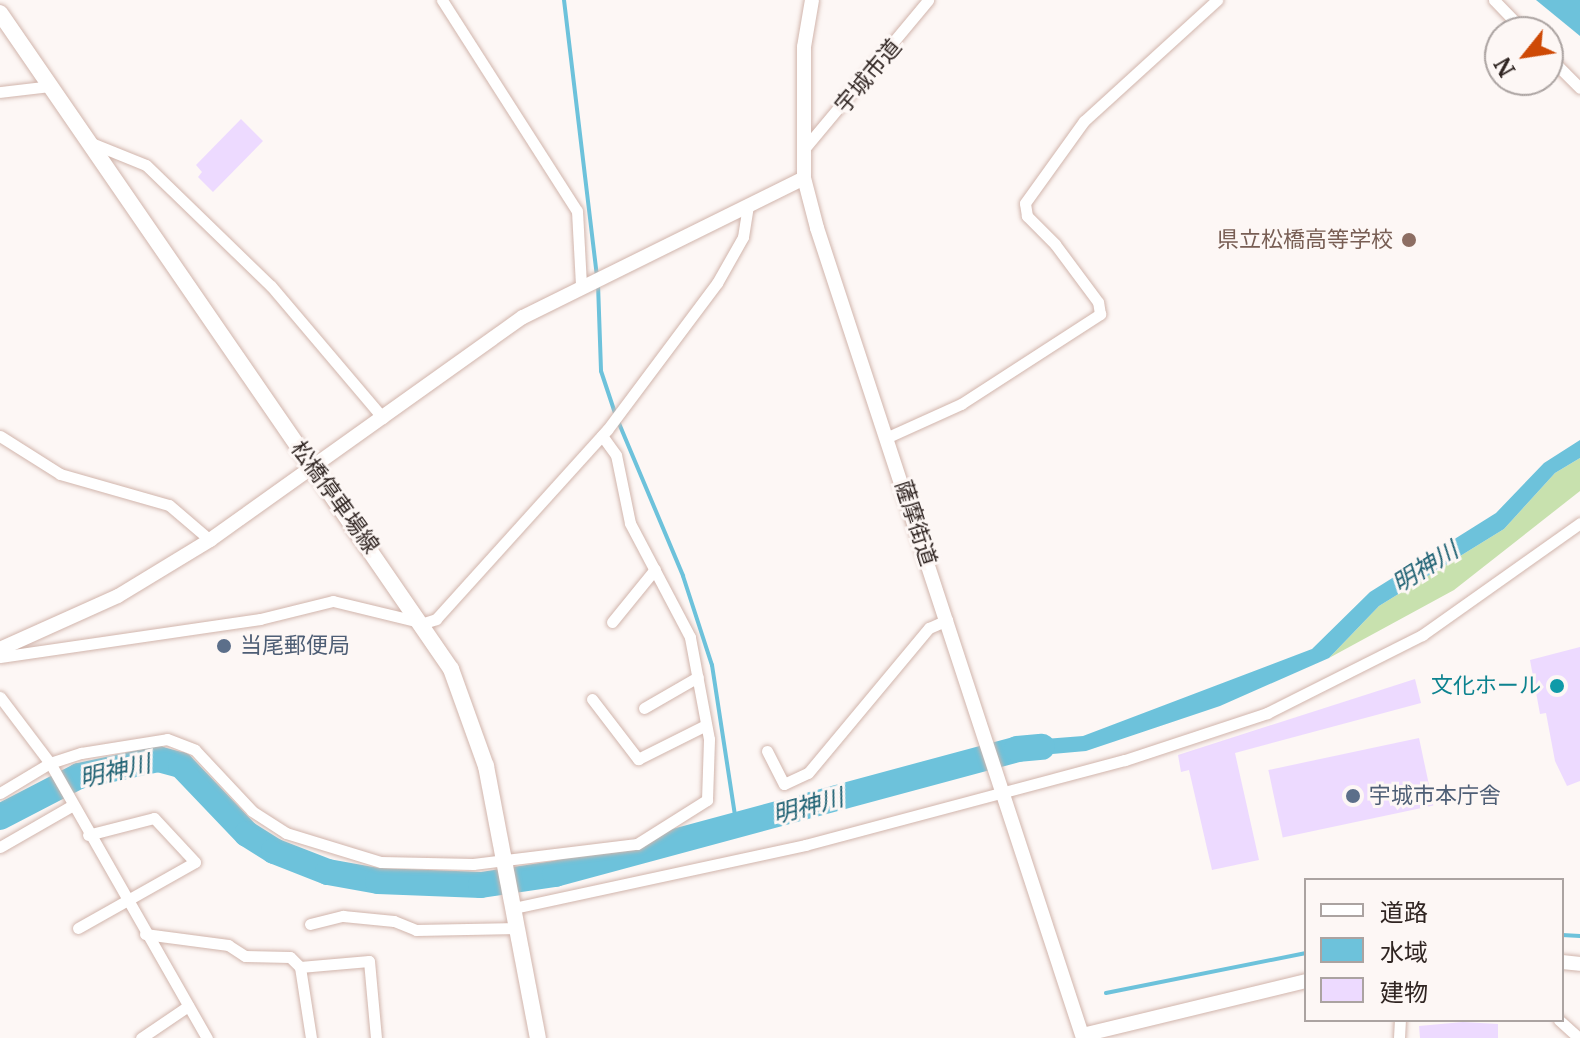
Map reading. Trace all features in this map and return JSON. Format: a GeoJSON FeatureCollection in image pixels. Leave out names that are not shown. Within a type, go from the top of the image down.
{"type":"FeatureCollection","features":[{"type":"Feature","properties":{"kind":"main road","name":"松橋停車場線"},"geometry":{"type":"LineString","coordinates":[[0,13],[424,623],[469,710],[507,864],[538,1038]]}},
{"type":"Feature","properties":{"kind":"street"},"geometry":{"type":"LineString","coordinates":[[442,0],[577,211],[585,282]]}},
{"type":"Feature","properties":{"kind":"street","name":"薩摩街道"},"geometry":{"type":"LineString","coordinates":[[812,0],[804,47],[804,178],[1083,1037]]}},
{"type":"Feature","properties":{"kind":"street","name":"宇城市道"},"geometry":{"type":"LineString","coordinates":[[804,149],[928,0]]}},
{"type":"Feature","properties":{"kind":"street"},"geometry":{"type":"LineString","coordinates":[[888,437],[961,404],[1100,314],[1098,302],[1055,244],[1027,216],[1025,203],[1084,121],[1217,0]]}},
{"type":"Feature","properties":{"kind":"street"},"geometry":{"type":"LineString","coordinates":[[1494,0],[1510,16]]}},
{"type":"Feature","properties":{"kind":"street"},"geometry":{"type":"LineString","coordinates":[[1564,72],[1580,88]]}},
{"type":"Feature","properties":{"kind":"street"},"geometry":{"type":"LineString","coordinates":[[0,92],[51,86]]}},
{"type":"Feature","properties":{"kind":"street"},"geometry":{"type":"LineString","coordinates":[[89,142],[146,165],[271,286],[383,418]]}},
{"type":"Feature","properties":{"kind":"street"},"geometry":{"type":"LineString","coordinates":[[0,649],[118,596],[210,540],[523,317],[585,282],[804,178]]}},
{"type":"Feature","properties":{"kind":"street"},"geometry":{"type":"LineString","coordinates":[[0,657],[260,619],[333,601],[424,623],[436,619],[604,433],[637,385],[717,283],[743,237],[748,204]]}},
{"type":"Feature","properties":{"kind":"street"},"geometry":{"type":"LineString","coordinates":[[0,793],[51,765],[136,740],[167,739],[195,750],[252,811],[327,849],[381,862],[507,864],[637,844],[707,800],[706,725],[690,637],[630,523],[616,455],[604,433]]}},
{"type":"Feature","properties":{"kind":"street"},"geometry":{"type":"LineString","coordinates":[[0,436],[60,474],[169,505],[210,540]]}},
{"type":"Feature","properties":{"kind":"street"},"geometry":{"type":"LineString","coordinates":[[514,902],[805,845],[1000,786],[1125,760],[1267,713],[1331,685],[1467,607],[1580,523]]}},
{"type":"Feature","properties":{"kind":"street"},"geometry":{"type":"LineString","coordinates":[[612,622],[655,569]]}},
{"type":"Feature","properties":{"kind":"street"},"geometry":{"type":"LineString","coordinates":[[767,751],[784,784],[808,773],[929,628],[947,620]]}},
{"type":"Feature","properties":{"kind":"street"},"geometry":{"type":"LineString","coordinates":[[644,708],[698,677]]}},
{"type":"Feature","properties":{"kind":"street"},"geometry":{"type":"LineString","coordinates":[[0,697],[51,765],[88,835],[207,1038]]}},
{"type":"Feature","properties":{"kind":"street"},"geometry":{"type":"LineString","coordinates":[[592,699],[638,759],[706,725]]}},
{"type":"Feature","properties":{"kind":"street"},"geometry":{"type":"LineString","coordinates":[[0,847],[70,800]]}},
{"type":"Feature","properties":{"kind":"street"},"geometry":{"type":"LineString","coordinates":[[78,928],[195,862],[154,818],[88,835]]}},
{"type":"Feature","properties":{"kind":"street"},"geometry":{"type":"LineString","coordinates":[[310,924],[343,916],[394,921],[416,930],[518,928]]}},
{"type":"Feature","properties":{"kind":"street"},"geometry":{"type":"LineString","coordinates":[[145,934],[228,945],[245,956],[290,957],[300,967],[311,1038]]}},
{"type":"Feature","properties":{"kind":"street"},"geometry":{"type":"LineString","coordinates":[[300,967],[369,961],[376,1038]]}},
{"type":"Feature","properties":{"kind":"street"},"geometry":{"type":"LineString","coordinates":[[1083,1037],[1304,982]]}},
{"type":"Feature","properties":{"kind":"street"},"geometry":{"type":"LineString","coordinates":[[141,1038],[188,1006]]}},
{"type":"Feature","properties":{"kind":"street"},"geometry":{"type":"LineString","coordinates":[[1561,1022],[1579,1038]]}},
{"type":"Feature","properties":{"kind":"green space"},"geometry":{"type":"Polygon","coordinates":[[[1580,458],[1580,491],[1454,590],[1329,658],[1379,606],[1504,529],[1555,473],[1580,458]]]}},
{"type":"Feature","properties":{"kind":"water"},"geometry":{"type":"Polygon","coordinates":[[[1536,0],[1580,0],[1580,36],[1564,23],[1564,16],[1556,16],[1536,0]]]}},
{"type":"Feature","properties":{"kind":"water"},"geometry":{"type":"Polygon","coordinates":[[[1580,440],[1580,458],[1555,473],[1504,529],[1379,606],[1329,658],[1220,706],[1086,751],[1008,758],[1005,742],[1083,736],[1312,649],[1370,592],[1496,513],[1544,463],[1580,440]]]}},
{"type":"Feature","properties":{"kind":"building"},"geometry":{"type":"Polygon","coordinates":[[[241,119],[263,141],[213,192],[198,177],[202,172],[196,165],[241,119]]]}},
{"type":"Feature","properties":{"kind":"building","name":"文化ホール"},"geometry":{"type":"Polygon","coordinates":[[[1580,647],[1580,781],[1567,786],[1555,761],[1546,713],[1540,714],[1530,660],[1580,647]]]}},
{"type":"Feature","properties":{"kind":"building"},"geometry":{"type":"Polygon","coordinates":[[[1415,679],[1421,703],[1235,753],[1259,860],[1212,870],[1189,770],[1181,772],[1178,755],[1415,679]]]}},
{"type":"Feature","properties":{"kind":"building"},"geometry":{"type":"Polygon","coordinates":[[[1419,738],[1433,805],[1283,838],[1268,770],[1419,738]]]}},
{"type":"Feature","properties":{"kind":"building"},"geometry":{"type":"Polygon","coordinates":[[[1463,1022],[1498,1024],[1498,1038],[1420,1038],[1419,1026],[1463,1022]]]}},
{"type":"Feature","properties":{"kind":"waterway"},"geometry":{"type":"LineString","coordinates":[[564,0],[597,276]]}},
{"type":"Feature","properties":{"kind":"waterway"},"geometry":{"type":"LineString","coordinates":[[598,284],[601,371],[615,413]]}},
{"type":"Feature","properties":{"kind":"waterway"},"geometry":{"type":"LineString","coordinates":[[618,421],[683,576],[712,665],[737,828]]}},
{"type":"Feature","properties":{"kind":"waterway","name":"明神川"},"geometry":{"type":"LineString","coordinates":[[0,817],[79,776],[158,759],[181,765],[247,834],[274,851],[328,872],[378,881],[481,885],[555,874],[1017,749],[1042,747]]}},
{"type":"Feature","properties":{"kind":"waterway"},"geometry":{"type":"LineString","coordinates":[[1564,935],[1580,936]]}},
{"type":"Feature","properties":{"kind":"waterway"},"geometry":{"type":"LineString","coordinates":[[1106,993],[1304,953]]}},
{"type":"Feature","properties":{"kind":"place","name":"県立松橋高等学校"},"geometry":{"type":"Point","coordinates":[1409,240]}},
{"type":"Feature","properties":{"kind":"place","name":"当尾郵便局"},"geometry":{"type":"Point","coordinates":[224,646]}},
{"type":"Feature","properties":{"kind":"place","name":"文化ホール"},"geometry":{"type":"Point","coordinates":[1557,686]}},
{"type":"Feature","properties":{"kind":"place","name":"宇城市本庁舎"},"geometry":{"type":"Point","coordinates":[1353,796]}}]}
